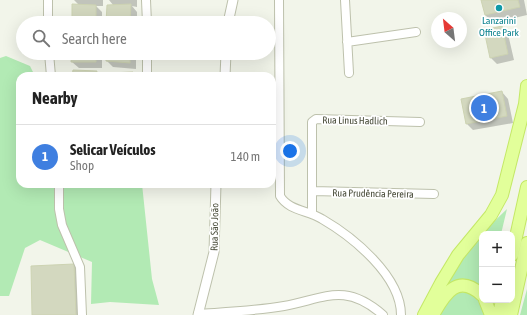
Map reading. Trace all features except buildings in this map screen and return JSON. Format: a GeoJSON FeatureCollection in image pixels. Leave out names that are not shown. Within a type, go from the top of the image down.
{"type":"FeatureCollection","features":[{"type":"Feature","properties":{"kind":"main road"},"geometry":{"type":"LineString","coordinates":[[424,315],[440,283],[458,255],[491,215],[502,195],[525,104],[527,86]]}},
{"type":"Feature","properties":{"kind":"main road"},"geometry":{"type":"LineString","coordinates":[[515,242],[527,187]]}},
{"type":"Feature","properties":{"kind":"main road"},"geometry":{"type":"LineString","coordinates":[[511,315],[527,244]]}},
{"type":"Feature","properties":{"kind":"main road"},"geometry":{"type":"LineString","coordinates":[[433,315],[448,292],[457,286],[465,285],[479,292]]}},
{"type":"Feature","properties":{"kind":"main road"},"geometry":{"type":"LineString","coordinates":[[487,303],[491,315]]}},
{"type":"Feature","properties":{"kind":"main road"},"geometry":{"type":"LineString","coordinates":[[499,315],[501,303]]}},
{"type":"Feature","properties":{"kind":"street"},"geometry":{"type":"LineString","coordinates":[[48,0],[48,16]]}},
{"type":"Feature","properties":{"kind":"street"},"geometry":{"type":"LineString","coordinates":[[146,0],[147,16]]}},
{"type":"Feature","properties":{"kind":"street"},"geometry":{"type":"LineString","coordinates":[[230,16],[233,0]]}},
{"type":"Feature","properties":{"kind":"street"},"geometry":{"type":"LineString","coordinates":[[280,0],[280,196],[284,202],[292,207],[312,214],[343,232],[381,268],[397,291],[402,315]]}},
{"type":"Feature","properties":{"kind":"street"},"geometry":{"type":"LineString","coordinates":[[345,0],[348,73]]}},
{"type":"Feature","properties":{"kind":"street"},"geometry":{"type":"LineString","coordinates":[[347,42],[416,32]]}},
{"type":"Feature","properties":{"kind":"street"},"geometry":{"type":"LineString","coordinates":[[50,60],[51,72]]}},
{"type":"Feature","properties":{"kind":"street"},"geometry":{"type":"LineString","coordinates":[[147,60],[147,72]]}},
{"type":"Feature","properties":{"kind":"street"},"geometry":{"type":"LineString","coordinates":[[225,72],[226,60]]}},
{"type":"Feature","properties":{"kind":"street","name":"Rua Linus Hadlich"},"geometry":{"type":"LineString","coordinates":[[312,214],[312,122],[316,119],[420,122]]}},
{"type":"Feature","properties":{"kind":"street"},"geometry":{"type":"LineString","coordinates":[[59,188],[59,209],[62,225],[80,267],[82,315]]}},
{"type":"Feature","properties":{"kind":"street","name":"Rua São João"},"geometry":{"type":"LineString","coordinates":[[198,315],[209,278],[214,252],[216,188]]}},
{"type":"Feature","properties":{"kind":"street","name":"Rua Prudência Pereira"},"geometry":{"type":"LineString","coordinates":[[313,191],[434,194]]}},
{"type":"Feature","properties":{"kind":"street"},"geometry":{"type":"LineString","coordinates":[[198,315],[285,306],[336,294],[357,297],[371,304],[383,315]]}},
{"type":"Feature","properties":{"kind":"green space"},"geometry":{"type":"Polygon","coordinates":[[[6,56],[30,66],[33,72],[16,72],[16,188],[142,188],[152,279],[159,305],[110,302],[91,304],[92,262],[40,240],[25,248],[9,296],[0,296],[0,58],[6,56]]]}},
{"type":"Feature","properties":{"kind":"green space"},"geometry":{"type":"Polygon","coordinates":[[[507,209],[502,231],[484,231],[507,209]]]}},
{"type":"Feature","properties":{"kind":"green space"},"geometry":{"type":"Polygon","coordinates":[[[479,236],[479,289],[468,282],[463,281],[452,283],[441,288],[479,236]]]}},
{"type":"Feature","properties":{"kind":"green space"},"geometry":{"type":"Polygon","coordinates":[[[527,289],[527,315],[520,315],[527,289]]]}},
{"type":"Feature","properties":{"kind":"green space"},"geometry":{"type":"Polygon","coordinates":[[[461,292],[475,296],[482,305],[485,315],[439,315],[452,296],[461,292]]]}},
{"type":"Feature","properties":{"kind":"place","name":"Lanzarini Office Park"},"geometry":{"type":"Point","coordinates":[499,8]}},
{"type":"Feature","properties":{"kind":"place","name":"Selicar Veículos"},"geometry":{"type":"Point","coordinates":[484,108]}}]}
